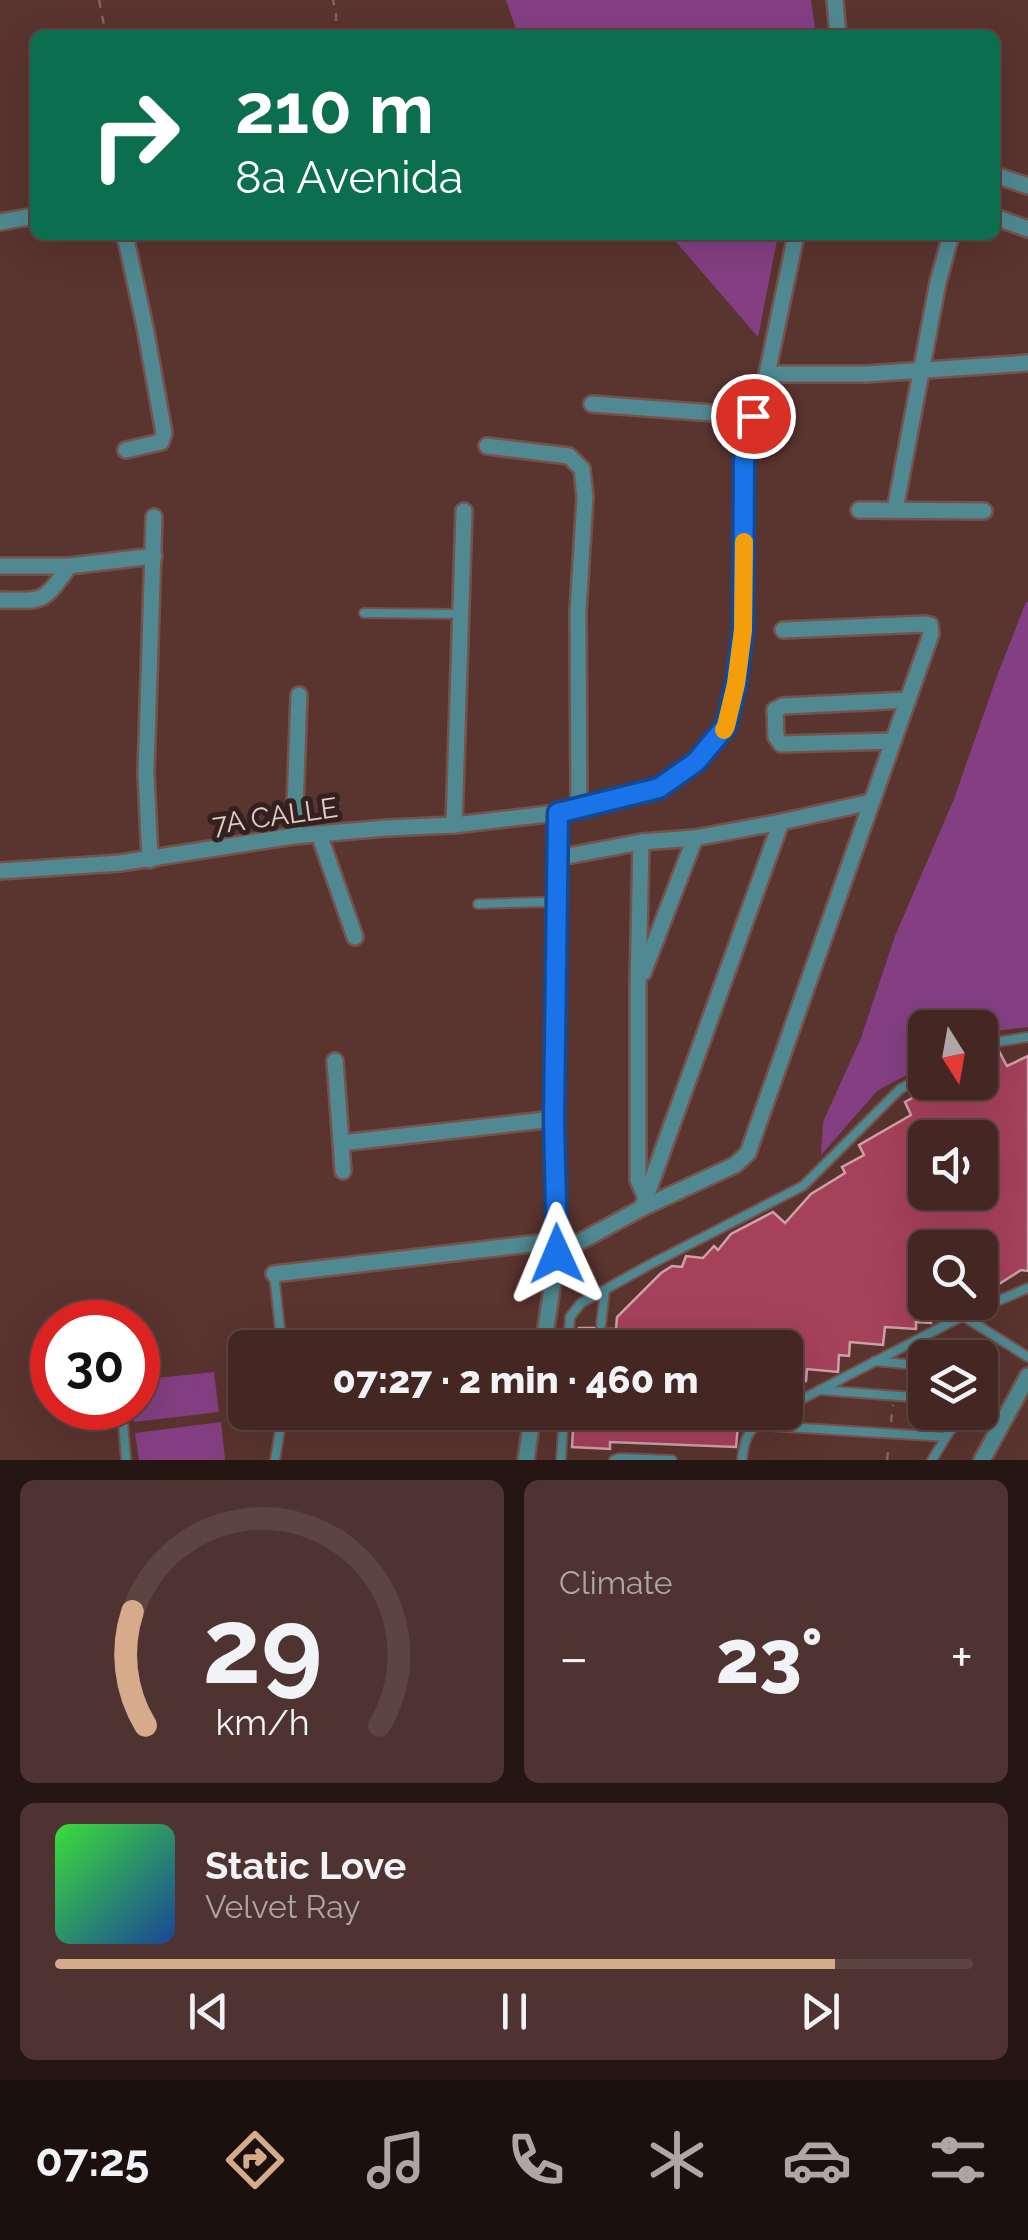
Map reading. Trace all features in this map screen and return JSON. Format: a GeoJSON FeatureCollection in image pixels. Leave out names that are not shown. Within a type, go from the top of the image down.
{"type":"FeatureCollection","features":[{"type":"Feature","properties":{"kind":"street"},"geometry":{"type":"LineString","coordinates":[[836,0],[838,30]]}},
{"type":"Feature","properties":{"kind":"street"},"geometry":{"type":"LineString","coordinates":[[1000,177],[1028,186]]}},
{"type":"Feature","properties":{"kind":"street"},"geometry":{"type":"LineString","coordinates":[[0,222],[30,217]]}},
{"type":"Feature","properties":{"kind":"street"},"geometry":{"type":"LineString","coordinates":[[1000,219],[1028,229]]}},
{"type":"Feature","properties":{"kind":"street"},"geometry":{"type":"LineString","coordinates":[[126,450],[161,442],[164,433],[127,240]]}},
{"type":"Feature","properties":{"kind":"street","name":"7A CALLE"},"geometry":{"type":"LineString","coordinates":[[0,871],[150,860],[294,836],[558,813],[659,788],[696,762],[726,726],[736,684],[743,630],[744,461],[795,240]]}},
{"type":"Feature","properties":{"kind":"street"},"geometry":{"type":"LineString","coordinates":[[895,510],[938,282],[950,240]]}},
{"type":"Feature","properties":{"kind":"street"},"geometry":{"type":"LineString","coordinates":[[767,374],[923,372],[1028,363]]}},
{"type":"Feature","properties":{"kind":"street"},"geometry":{"type":"LineString","coordinates":[[592,404],[753,416]]}},
{"type":"Feature","properties":{"kind":"street"},"geometry":{"type":"LineString","coordinates":[[488,446],[569,456],[582,469],[585,497],[578,611],[579,807]]}},
{"type":"Feature","properties":{"kind":"street"},"geometry":{"type":"LineString","coordinates":[[859,510],[984,511]]}},
{"type":"Feature","properties":{"kind":"street"},"geometry":{"type":"LineString","coordinates":[[454,824],[464,511]]}},
{"type":"Feature","properties":{"kind":"street"},"geometry":{"type":"LineString","coordinates":[[150,860],[146,774],[154,517]]}},
{"type":"Feature","properties":{"kind":"street"},"geometry":{"type":"LineString","coordinates":[[0,566],[69,566],[154,556]]}},
{"type":"Feature","properties":{"kind":"street"},"geometry":{"type":"LineString","coordinates":[[0,600],[38,601],[69,566]]}},
{"type":"Feature","properties":{"kind":"street"},"geometry":{"type":"LineString","coordinates":[[274,1274],[556,1248],[644,1203],[736,1164],[748,1153],[931,634],[930,625],[783,630]]}},
{"type":"Feature","properties":{"kind":"street"},"geometry":{"type":"LineString","coordinates":[[294,836],[299,695]]}},
{"type":"Feature","properties":{"kind":"street"},"geometry":{"type":"LineString","coordinates":[[893,742],[781,744],[776,738],[775,710],[783,706],[908,700]]}},
{"type":"Feature","properties":{"kind":"street"},"geometry":{"type":"LineString","coordinates":[[557,858],[641,842],[695,838],[870,802]]}},
{"type":"Feature","properties":{"kind":"street"},"geometry":{"type":"LineString","coordinates":[[545,1330],[556,1248],[558,813]]}},
{"type":"Feature","properties":{"kind":"street"},"geometry":{"type":"LineString","coordinates":[[644,1203],[782,822]]}},
{"type":"Feature","properties":{"kind":"street"},"geometry":{"type":"LineString","coordinates":[[319,834],[354,937]]}},
{"type":"Feature","properties":{"kind":"street"},"geometry":{"type":"LineString","coordinates":[[647,938],[695,838]]}},
{"type":"Feature","properties":{"kind":"street"},"geometry":{"type":"LineString","coordinates":[[641,842],[647,938],[638,986],[638,1180],[644,1203]]}},
{"type":"Feature","properties":{"kind":"street"},"geometry":{"type":"LineString","coordinates":[[335,1061],[343,1171]]}},
{"type":"Feature","properties":{"kind":"street"},"geometry":{"type":"LineString","coordinates":[[341,1143],[554,1119]]}},
{"type":"Feature","properties":{"kind":"street"},"geometry":{"type":"LineString","coordinates":[[982,1460],[1028,1376]]}},
{"type":"Feature","properties":{"kind":"street"},"geometry":{"type":"LineString","coordinates":[[526,1460],[530,1430]]}},
{"type":"Feature","properties":{"kind":"lane"},"geometry":{"type":"LineString","coordinates":[[364,612],[461,614]]}},
{"type":"Feature","properties":{"kind":"lane"},"geometry":{"type":"LineString","coordinates":[[478,904],[556,904]]}},
{"type":"Feature","properties":{"kind":"lane"},"geometry":{"type":"LineString","coordinates":[[998,1042],[1028,1037]]}},
{"type":"Feature","properties":{"kind":"lane"},"geometry":{"type":"LineString","coordinates":[[569,1330],[575,1309],[605,1290],[803,1186],[887,1100],[908,1085]]}},
{"type":"Feature","properties":{"kind":"lane"},"geometry":{"type":"LineString","coordinates":[[274,1274],[280,1330]]}},
{"type":"Feature","properties":{"kind":"lane"},"geometry":{"type":"LineString","coordinates":[[998,1301],[1028,1288]]}},
{"type":"Feature","properties":{"kind":"lane"},"geometry":{"type":"LineString","coordinates":[[602,1326],[605,1290]]}},
{"type":"Feature","properties":{"kind":"lane"},"geometry":{"type":"LineString","coordinates":[[803,1398],[955,1320]]}},
{"type":"Feature","properties":{"kind":"lane"},"geometry":{"type":"LineString","coordinates":[[969,1320],[1028,1357]]}},
{"type":"Feature","properties":{"kind":"lane"},"geometry":{"type":"LineString","coordinates":[[874,1360],[908,1364]]}},
{"type":"Feature","properties":{"kind":"lane"},"geometry":{"type":"LineString","coordinates":[[819,1390],[908,1397]]}},
{"type":"Feature","properties":{"kind":"lane"},"geometry":{"type":"LineString","coordinates":[[803,1429],[946,1437]]}},
{"type":"Feature","properties":{"kind":"lane"},"geometry":{"type":"LineString","coordinates":[[124,1430],[126,1460]]}},
{"type":"Feature","properties":{"kind":"lane"},"geometry":{"type":"LineString","coordinates":[[275,1460],[280,1430]]}},
{"type":"Feature","properties":{"kind":"lane"},"geometry":{"type":"LineString","coordinates":[[561,1460],[563,1430]]}},
{"type":"Feature","properties":{"kind":"lane"},"geometry":{"type":"LineString","coordinates":[[742,1460],[744,1440],[751,1430]]}},
{"type":"Feature","properties":{"kind":"lane"},"geometry":{"type":"LineString","coordinates":[[932,1460],[950,1430]]}},
{"type":"Feature","properties":{"kind":"lane"},"geometry":{"type":"LineString","coordinates":[[614,1460],[672,1460]]}},
{"type":"Feature","properties":{"kind":"path"},"geometry":{"type":"LineString","coordinates":[[99,0],[105,30]]}},
{"type":"Feature","properties":{"kind":"path"},"geometry":{"type":"LineString","coordinates":[[333,0],[336,30]]}},
{"type":"Feature","properties":{"kind":"shaded area"},"geometry":{"type":"Polygon","coordinates":[[[506,0],[811,0],[815,30],[516,30],[506,0]]]}},
{"type":"Feature","properties":{"kind":"shaded area"},"geometry":{"type":"Polygon","coordinates":[[[674,240],[777,240],[758,337],[674,240]]]}},
{"type":"Feature","properties":{"kind":"shaded area"},"geometry":{"type":"Polygon","coordinates":[[[1028,602],[1028,1027],[998,1031],[998,1010],[908,1010],[908,1074],[877,1091],[821,1155],[823,1122],[861,1038],[895,936],[954,799],[1028,602]]]}},
{"type":"Feature","properties":{"kind":"shaded area"},"geometry":{"type":"Polygon","coordinates":[[[214,1372],[219,1412],[160,1419],[160,1378],[214,1372]]]}},
{"type":"Feature","properties":{"kind":"shaded area"},"geometry":{"type":"Polygon","coordinates":[[[221,1422],[225,1460],[139,1460],[135,1433],[221,1422]]]}},
{"type":"Feature","properties":{"kind":"building"},"geometry":{"type":"Polygon","coordinates":[[[998,1052],[1007,1066],[1028,1056],[1028,1271],[1021,1270],[998,1285],[998,1230],[908,1230],[908,1320],[931,1320],[931,1323],[916,1322],[916,1329],[885,1327],[883,1345],[850,1342],[849,1356],[839,1355],[838,1372],[807,1369],[806,1381],[803,1330],[605,1330],[616,1329],[617,1317],[661,1273],[672,1266],[682,1267],[686,1256],[703,1258],[714,1246],[718,1250],[731,1234],[773,1212],[785,1223],[811,1194],[845,1173],[842,1167],[864,1155],[859,1145],[911,1115],[905,1102],[998,1100],[998,1052]]]}},
{"type":"Feature","properties":{"kind":"building"},"geometry":{"type":"Polygon","coordinates":[[[573,1430],[738,1430],[736,1447],[610,1442],[610,1449],[572,1447],[573,1430]]]}},
{"type":"Feature","properties":{"kind":"slow traffic"},"geometry":{"type":"LineString","coordinates":[[724,730],[736,684],[743,630],[744,542]]}},
{"type":"Feature","properties":{"kind":"route"},"geometry":{"type":"LineString","coordinates":[[557,1254],[554,1119],[558,813],[659,788],[696,762],[726,726],[743,630],[744,461],[753,416]]}}]}
